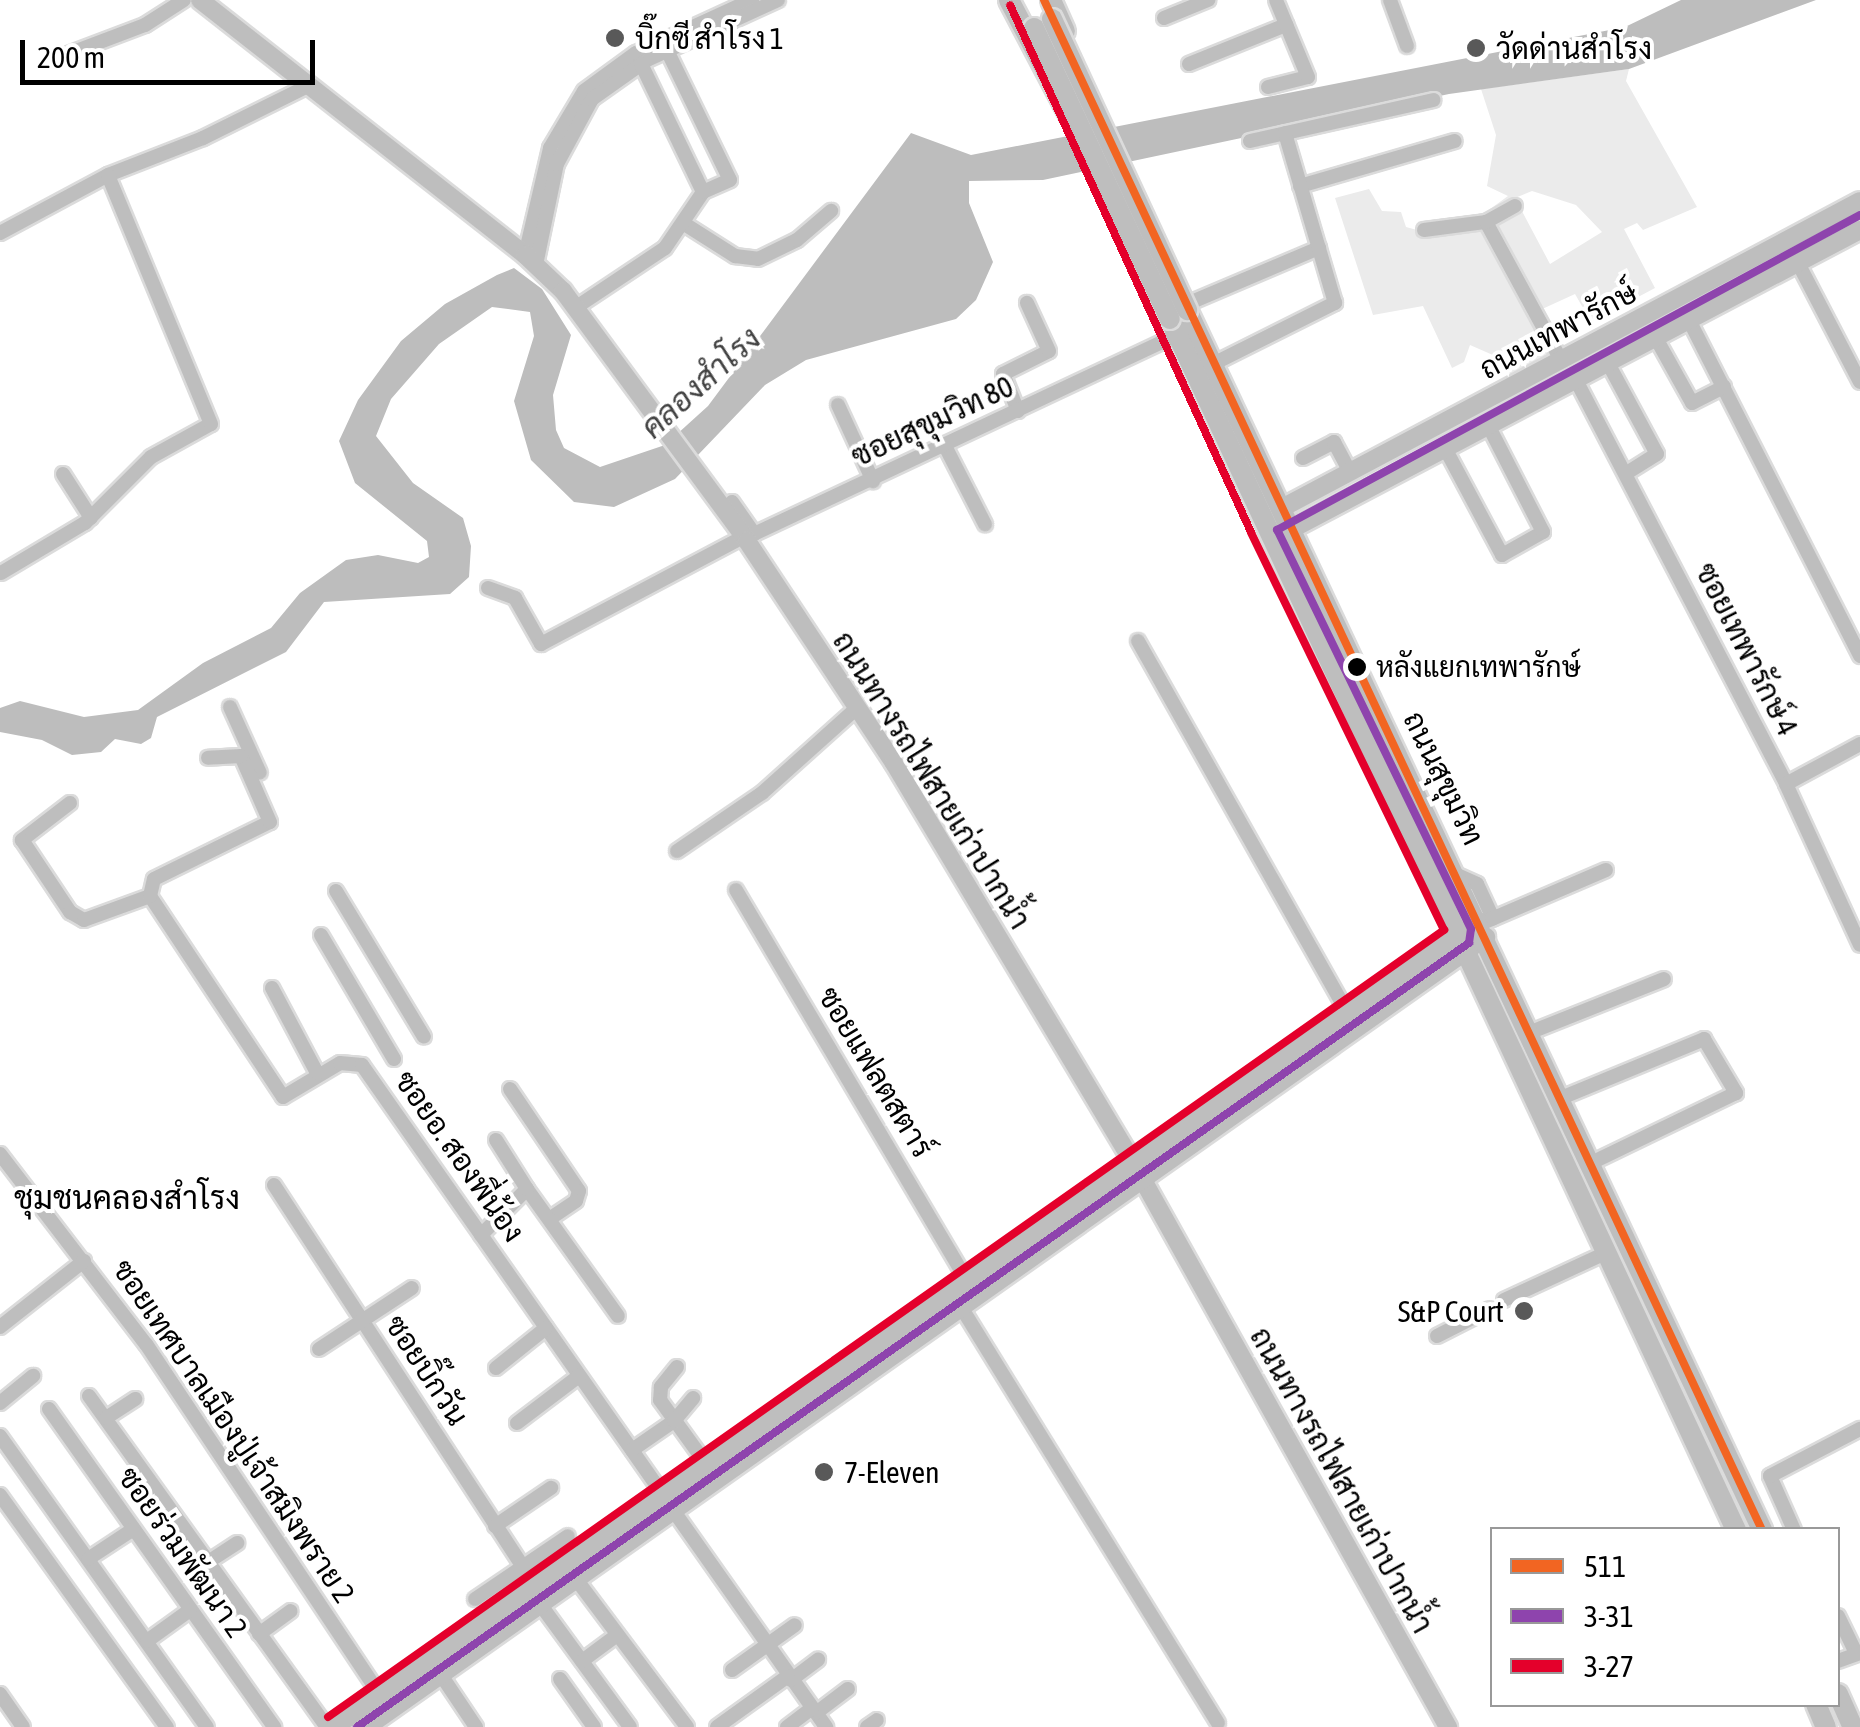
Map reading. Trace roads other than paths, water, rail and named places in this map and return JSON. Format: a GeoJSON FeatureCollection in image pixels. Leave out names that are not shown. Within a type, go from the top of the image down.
{"type":"FeatureCollection","features":[{"type":"Feature","properties":{"kind":"highway"},"geometry":{"type":"LineString","coordinates":[[1009,0],[1062,111],[1087,118],[1099,102],[1045,12]]}},
{"type":"Feature","properties":{"kind":"highway","name":"ถนนสุขุมวิท"},"geometry":{"type":"LineString","coordinates":[[1021,0],[1045,12],[1180,317],[1200,388],[1262,527],[1464,942],[1735,1527]]}},
{"type":"Feature","properties":{"kind":"highway"},"geometry":{"type":"LineString","coordinates":[[1142,210],[1152,216],[1180,317],[1121,218],[1142,210]]}},
{"type":"Feature","properties":{"kind":"highway","name":"ถนนสุขุมวิท"},"geometry":{"type":"LineString","coordinates":[[1180,317],[1212,365],[1457,875],[1485,925],[1530,1032],[1761,1527]]}},
{"type":"Feature","properties":{"kind":"highway"},"geometry":{"type":"LineString","coordinates":[[1224,441],[1244,432]]}},
{"type":"Feature","properties":{"kind":"highway"},"geometry":{"type":"LineString","coordinates":[[1262,527],[1282,508]]}},
{"type":"Feature","properties":{"kind":"highway"},"geometry":{"type":"LineString","coordinates":[[1262,527],[1292,529]]}},
{"type":"Feature","properties":{"kind":"main road","name":"ถนนทางรถไฟสายเก่าปากน้ำ"},"geometry":{"type":"LineString","coordinates":[[200,0],[530,260],[575,308],[695,471],[749,536],[764,567],[858,708],[1139,1172],[1448,1727]]}},
{"type":"Feature","properties":{"kind":"main road","name":"ถนนเทพารักษ์"},"geometry":{"type":"LineString","coordinates":[[1282,508],[1860,202]]}},
{"type":"Feature","properties":{"kind":"main road","name":"ถนนเทพารักษ์"},"geometry":{"type":"LineString","coordinates":[[1292,529],[1610,365],[1860,230]]}},
{"type":"Feature","properties":{"kind":"main road"},"geometry":{"type":"LineString","coordinates":[[368,1727],[536,1585],[668,1503],[852,1373],[968,1282],[1139,1172],[1485,925]]}},
{"type":"Feature","properties":{"kind":"main road"},"geometry":{"type":"LineString","coordinates":[[334,1727],[380,1695],[436,1667],[576,1580],[707,1465],[960,1307],[1348,1013],[1464,942]]}},
{"type":"Feature","properties":{"kind":"street"},"geometry":{"type":"LineString","coordinates":[[55,59],[145,25],[184,0]]}},
{"type":"Feature","properties":{"kind":"street"},"geometry":{"type":"LineString","coordinates":[[530,260],[565,116],[588,95],[665,46],[752,0]]}},
{"type":"Feature","properties":{"kind":"street"},"geometry":{"type":"LineString","coordinates":[[588,95],[665,46],[778,0]]}},
{"type":"Feature","properties":{"kind":"street"},"geometry":{"type":"LineString","coordinates":[[1164,18],[1208,0]]}},
{"type":"Feature","properties":{"kind":"street"},"geometry":{"type":"LineString","coordinates":[[1268,87],[1308,77],[1276,0]]}},
{"type":"Feature","properties":{"kind":"street"},"geometry":{"type":"LineString","coordinates":[[1390,0],[1407,46]]}},
{"type":"Feature","properties":{"kind":"street"},"geometry":{"type":"LineString","coordinates":[[1190,64],[1286,25]]}},
{"type":"Feature","properties":{"kind":"street"},"geometry":{"type":"LineString","coordinates":[[575,308],[665,248],[703,192],[730,180],[665,46]]}},
{"type":"Feature","properties":{"kind":"street"},"geometry":{"type":"LineString","coordinates":[[641,64],[703,192]]}},
{"type":"Feature","properties":{"kind":"street"},"geometry":{"type":"LineString","coordinates":[[0,233],[108,175],[203,138],[310,85]]}},
{"type":"Feature","properties":{"kind":"street"},"geometry":{"type":"LineString","coordinates":[[1250,141],[1433,100]]}},
{"type":"Feature","properties":{"kind":"street"},"geometry":{"type":"LineString","coordinates":[[667,117],[693,104]]}},
{"type":"Feature","properties":{"kind":"street"},"geometry":{"type":"LineString","coordinates":[[1212,365],[1334,304],[1285,133]]}},
{"type":"Feature","properties":{"kind":"street"},"geometry":{"type":"LineString","coordinates":[[1300,186],[1455,140]]}},
{"type":"Feature","properties":{"kind":"street"},"geometry":{"type":"LineString","coordinates":[[1,573],[91,518],[150,457],[211,424],[108,175]]}},
{"type":"Feature","properties":{"kind":"street"},"geometry":{"type":"LineString","coordinates":[[1424,230],[1486,222],[1514,206]]}},
{"type":"Feature","properties":{"kind":"street"},"geometry":{"type":"LineString","coordinates":[[683,223],[735,256],[758,259],[796,240],[831,211]]}},
{"type":"Feature","properties":{"kind":"street"},"geometry":{"type":"LineString","coordinates":[[1486,222],[1562,360]]}},
{"type":"Feature","properties":{"kind":"street","name":"ซอยสุขุมวิท 80"},"geometry":{"type":"LineString","coordinates":[[488,588],[515,598],[541,644],[749,536],[1018,411],[1180,317],[1319,248]]}},
{"type":"Feature","properties":{"kind":"street"},"geometry":{"type":"LineString","coordinates":[[1798,262],[1860,382]]}},
{"type":"Feature","properties":{"kind":"street"},"geometry":{"type":"LineString","coordinates":[[1018,411],[1003,374],[1049,351],[1027,304]]}},
{"type":"Feature","properties":{"kind":"street"},"geometry":{"type":"LineString","coordinates":[[1690,322],[1860,656]]}},
{"type":"Feature","properties":{"kind":"street"},"geometry":{"type":"LineString","coordinates":[[1657,340],[1692,403],[1724,387]]}},
{"type":"Feature","properties":{"kind":"street"},"geometry":{"type":"LineString","coordinates":[[1610,365],[1657,454],[1626,473]]}},
{"type":"Feature","properties":{"kind":"street","name":"ซอยเทพารักษ์ 4"},"geometry":{"type":"LineString","coordinates":[[1577,382],[1786,784],[1860,945]]}},
{"type":"Feature","properties":{"kind":"street"},"geometry":{"type":"LineString","coordinates":[[838,405],[873,481]]}},
{"type":"Feature","properties":{"kind":"street"},"geometry":{"type":"LineString","coordinates":[[1446,450],[1502,555],[1543,532],[1489,427]]}},
{"type":"Feature","properties":{"kind":"street"},"geometry":{"type":"LineString","coordinates":[[1303,458],[1334,442],[1350,472]]}},
{"type":"Feature","properties":{"kind":"street"},"geometry":{"type":"LineString","coordinates":[[945,446],[985,524]]}},
{"type":"Feature","properties":{"kind":"street"},"geometry":{"type":"LineString","coordinates":[[63,474],[91,518]]}},
{"type":"Feature","properties":{"kind":"street"},"geometry":{"type":"LineString","coordinates":[[732,502],[749,536]]}},
{"type":"Feature","properties":{"kind":"street"},"geometry":{"type":"LineString","coordinates":[[1138,641],[1348,1013]]}},
{"type":"Feature","properties":{"kind":"street"},"geometry":{"type":"LineString","coordinates":[[70,804],[22,840],[70,912],[84,920],[150,896],[154,879],[266,826],[270,798],[230,707]]}},
{"type":"Feature","properties":{"kind":"street"},"geometry":{"type":"LineString","coordinates":[[677,851],[762,793],[858,708]]}},
{"type":"Feature","properties":{"kind":"street"},"geometry":{"type":"LineString","coordinates":[[1786,784],[1860,744]]}},
{"type":"Feature","properties":{"kind":"street"},"geometry":{"type":"LineString","coordinates":[[208,758],[241,756],[270,816]]}},
{"type":"Feature","properties":{"kind":"street"},"geometry":{"type":"LineString","coordinates":[[1485,925],[1606,870]]}},
{"type":"Feature","properties":{"kind":"street","name":"ซอยแฟลตสตาร์"},"geometry":{"type":"LineString","coordinates":[[736,890],[968,1282]]}},
{"type":"Feature","properties":{"kind":"street"},"geometry":{"type":"LineString","coordinates":[[336,891],[424,1037]]}},
{"type":"Feature","properties":{"kind":"street","name":"ซอยอ. สองพี่น้อง"},"geometry":{"type":"LineString","coordinates":[[150,896],[282,1096],[340,1063],[362,1065],[826,1727]]}},
{"type":"Feature","properties":{"kind":"street"},"geometry":{"type":"LineString","coordinates":[[321,935],[394,1059]]}},
{"type":"Feature","properties":{"kind":"street"},"geometry":{"type":"LineString","coordinates":[[1530,1032],[1664,979]]}},
{"type":"Feature","properties":{"kind":"street"},"geometry":{"type":"LineString","coordinates":[[272,988],[317,1074]]}},
{"type":"Feature","properties":{"kind":"street"},"geometry":{"type":"LineString","coordinates":[[1561,1098],[1704,1038],[1736,1093],[1591,1163]]}},
{"type":"Feature","properties":{"kind":"street"},"geometry":{"type":"LineString","coordinates":[[510,1089],[579,1190],[576,1202],[549,1219]]}},
{"type":"Feature","properties":{"kind":"street"},"geometry":{"type":"LineString","coordinates":[[496,1140],[618,1316]]}},
{"type":"Feature","properties":{"kind":"street","name":"ซอยเทศบาลเมืองปู่เจ้าสมิงพราย 2"},"geometry":{"type":"LineString","coordinates":[[0,1154],[84,1261],[380,1695]]}},
{"type":"Feature","properties":{"kind":"street","name":"ซอยบิ๊กวัน"},"geometry":{"type":"LineString","coordinates":[[274,1185],[536,1585]]}},
{"type":"Feature","properties":{"kind":"street"},"geometry":{"type":"LineString","coordinates":[[481,1235],[528,1189]]}},
{"type":"Feature","properties":{"kind":"street"},"geometry":{"type":"LineString","coordinates":[[1504,1300],[1608,1252]]}},
{"type":"Feature","properties":{"kind":"street"},"geometry":{"type":"LineString","coordinates":[[0,1327],[84,1261]]}},
{"type":"Feature","properties":{"kind":"street"},"geometry":{"type":"LineString","coordinates":[[319,1349],[412,1288]]}},
{"type":"Feature","properties":{"kind":"street"},"geometry":{"type":"LineString","coordinates":[[960,1307],[1218,1723]]}},
{"type":"Feature","properties":{"kind":"street"},"geometry":{"type":"LineString","coordinates":[[1437,1336],[1490,1310]]}},
{"type":"Feature","properties":{"kind":"street"},"geometry":{"type":"LineString","coordinates":[[496,1368],[546,1328]]}},
{"type":"Feature","properties":{"kind":"street"},"geometry":{"type":"LineString","coordinates":[[677,1367],[659,1393],[674,1421],[707,1465]]}},
{"type":"Feature","properties":{"kind":"street"},"geometry":{"type":"LineString","coordinates":[[0,1403],[34,1376]]}},
{"type":"Feature","properties":{"kind":"street"},"geometry":{"type":"LineString","coordinates":[[517,1423],[579,1376]]}},
{"type":"Feature","properties":{"kind":"street"},"geometry":{"type":"LineString","coordinates":[[89,1396],[327,1727]]}},
{"type":"Feature","properties":{"kind":"street"},"geometry":{"type":"LineString","coordinates":[[632,1450],[674,1421],[693,1398]]}},
{"type":"Feature","properties":{"kind":"street"},"geometry":{"type":"LineString","coordinates":[[106,1418],[135,1399]]}},
{"type":"Feature","properties":{"kind":"street","name":"ซอยร่วมพัฒนา 2"},"geometry":{"type":"LineString","coordinates":[[49,1409],[274,1727]]}},
{"type":"Feature","properties":{"kind":"street"},"geometry":{"type":"LineString","coordinates":[[1793,1527],[1770,1476],[1860,1429]]}},
{"type":"Feature","properties":{"kind":"street"},"geometry":{"type":"LineString","coordinates":[[0,1436],[207,1727]]}},
{"type":"Feature","properties":{"kind":"street"},"geometry":{"type":"LineString","coordinates":[[495,1526],[552,1488]]}},
{"type":"Feature","properties":{"kind":"street"},"geometry":{"type":"LineString","coordinates":[[0,1495],[167,1727]]}},
{"type":"Feature","properties":{"kind":"street"},"geometry":{"type":"LineString","coordinates":[[88,1560],[132,1530]]}},
{"type":"Feature","properties":{"kind":"street"},"geometry":{"type":"LineString","coordinates":[[475,1598],[568,1536]]}},
{"type":"Feature","properties":{"kind":"street"},"geometry":{"type":"LineString","coordinates":[[208,1562],[237,1542]]}},
{"type":"Feature","properties":{"kind":"street"},"geometry":{"type":"LineString","coordinates":[[576,1580],[686,1727]]}},
{"type":"Feature","properties":{"kind":"street"},"geometry":{"type":"LineString","coordinates":[[540,1604],[630,1727]]}},
{"type":"Feature","properties":{"kind":"street"},"geometry":{"type":"LineString","coordinates":[[146,1641],[190,1610]]}},
{"type":"Feature","properties":{"kind":"street"},"geometry":{"type":"LineString","coordinates":[[259,1634],[290,1610]]}},
{"type":"Feature","properties":{"kind":"street"},"geometry":{"type":"LineString","coordinates":[[1840,1620],[1858,1653]]}},
{"type":"Feature","properties":{"kind":"street"},"geometry":{"type":"LineString","coordinates":[[732,1670],[795,1625]]}},
{"type":"Feature","properties":{"kind":"street"},"geometry":{"type":"LineString","coordinates":[[582,1661],[618,1635]]}},
{"type":"Feature","properties":{"kind":"street"},"geometry":{"type":"LineString","coordinates":[[717,1727],[818,1660]]}},
{"type":"Feature","properties":{"kind":"street"},"geometry":{"type":"LineString","coordinates":[[436,1667],[476,1727]]}},
{"type":"Feature","properties":{"kind":"street"},"geometry":{"type":"LineString","coordinates":[[560,1678],[594,1727]]}},
{"type":"Feature","properties":{"kind":"street"},"geometry":{"type":"LineString","coordinates":[[786,1727],[848,1689]]}},
{"type":"Feature","properties":{"kind":"street"},"geometry":{"type":"LineString","coordinates":[[0,1694],[23,1727]]}},
{"type":"Feature","properties":{"kind":"railway"},"geometry":{"type":"LineString","coordinates":[[1363,480],[1462,428]]}},
{"type":"Feature","properties":{"kind":"place","name":"บิ๊กซี สำโรง 1"},"geometry":{"type":"Point","coordinates":[615,38]}},
{"type":"Feature","properties":{"kind":"place","name":"วัดด่านสำโรง"},"geometry":{"type":"Point","coordinates":[1476,48]}},
{"type":"Feature","properties":{"kind":"place","name":"หลังแยกเทพารักษ์"},"geometry":{"type":"Point","coordinates":[1357,667]}},
{"type":"Feature","properties":{"kind":"place","name":"S&P Court"},"geometry":{"type":"Point","coordinates":[1524,1311]}},
{"type":"Feature","properties":{"kind":"place","name":"7-Eleven"},"geometry":{"type":"Point","coordinates":[824,1472]}},
{"type":"Feature","properties":{"kind":"district","name":"ชุมชนคลองสำโรง"},"geometry":{"type":"Point","coordinates":[127,1198]}},
{"type":"Feature","properties":{"kind":"water label","name":"คลองสำโรง"},"geometry":{"type":"Point","coordinates":[701,383]}}]}
